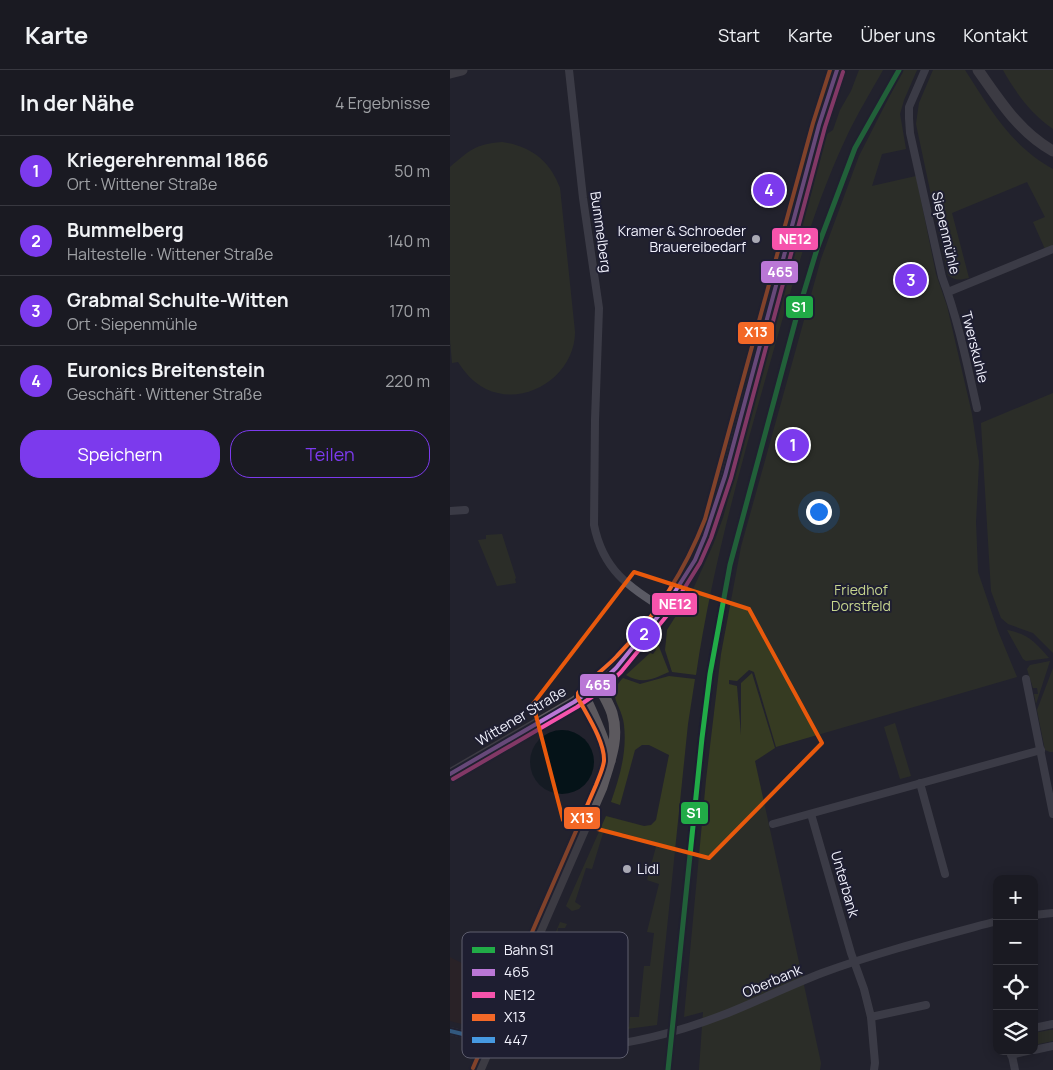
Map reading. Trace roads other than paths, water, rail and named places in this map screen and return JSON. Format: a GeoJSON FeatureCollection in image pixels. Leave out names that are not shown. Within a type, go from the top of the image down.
{"type":"FeatureCollection","features":[{"type":"Feature","properties":{"kind":"main road"},"geometry":{"type":"LineString","coordinates":[[450,73],[462,70]]}},
{"type":"Feature","properties":{"kind":"main road","name":"Wittener Straße"},"geometry":{"type":"LineString","coordinates":[[450,774],[584,695],[598,684],[616,668],[664,609],[695,560],[715,508],[819,125],[837,70]]}},
{"type":"Feature","properties":{"kind":"main road"},"geometry":{"type":"LineString","coordinates":[[978,70],[1013,119],[1037,141],[1053,151]]}},
{"type":"Feature","properties":{"kind":"main road"},"geometry":{"type":"LineString","coordinates":[[986,70],[1018,114],[1036,132],[1053,144]]}},
{"type":"Feature","properties":{"kind":"main road"},"geometry":{"type":"LineString","coordinates":[[540,932],[597,802],[614,747],[616,734],[612,713],[598,684]]}},
{"type":"Feature","properties":{"kind":"main road"},"geometry":{"type":"LineString","coordinates":[[584,695],[596,718],[610,761]]}},
{"type":"Feature","properties":{"kind":"main road"},"geometry":{"type":"LineString","coordinates":[[479,1070],[484,1058]]}},
{"type":"Feature","properties":{"kind":"street","name":"Bummelberg"},"geometry":{"type":"LineString","coordinates":[[569,70],[581,181],[599,308],[594,526],[597,540],[609,565],[619,576],[664,609]]}},
{"type":"Feature","properties":{"kind":"street","name":"Siepenmühle"},"geometry":{"type":"LineString","coordinates":[[925,70],[909,107],[910,132],[942,277],[948,292],[1053,249]]}},
{"type":"Feature","properties":{"kind":"street","name":"Twerskuhle"},"geometry":{"type":"LineString","coordinates":[[948,292],[977,408]]}},
{"type":"Feature","properties":{"kind":"street"},"geometry":{"type":"LineString","coordinates":[[450,511],[465,510]]}},
{"type":"Feature","properties":{"kind":"street"},"geometry":{"type":"LineString","coordinates":[[1026,679],[1053,814]]}},
{"type":"Feature","properties":{"kind":"street"},"geometry":{"type":"LineString","coordinates":[[774,824],[1041,750]]}},
{"type":"Feature","properties":{"kind":"street"},"geometry":{"type":"LineString","coordinates":[[920,783],[945,874]]}},
{"type":"Feature","properties":{"kind":"street","name":"Unterbank"},"geometry":{"type":"LineString","coordinates":[[811,814],[871,1017],[874,1070]]}},
{"type":"Feature","properties":{"kind":"street"},"geometry":{"type":"LineString","coordinates":[[1038,915],[1053,913]]}},
{"type":"Feature","properties":{"kind":"street","name":"Oberbank"},"geometry":{"type":"LineString","coordinates":[[628,1042],[668,1033],[727,1013],[854,961],[993,922]]}},
{"type":"Feature","properties":{"kind":"street"},"geometry":{"type":"LineString","coordinates":[[871,1017],[926,1005]]}},
{"type":"Feature","properties":{"kind":"street"},"geometry":{"type":"LineString","coordinates":[[1038,1027],[1053,1024]]}},
{"type":"Feature","properties":{"kind":"street"},"geometry":{"type":"LineString","coordinates":[[1038,1049],[1053,1046]]}},
{"type":"Feature","properties":{"kind":"street"},"geometry":{"type":"LineString","coordinates":[[1011,1055],[1015,1070]]}},
{"type":"Feature","properties":{"kind":"rail line","name":"S1"},"geometry":{"type":"LineString","coordinates":[[668,1070],[702,738],[710,674],[730,565],[797,315],[817,249],[855,148],[899,70]]}},
{"type":"Feature","properties":{"kind":"place","name":"Euronics Breitenstein"},"geometry":{"type":"Point","coordinates":[769,190]}},
{"type":"Feature","properties":{"kind":"place","name":"Kramer & Schroeder Brauereibedarf"},"geometry":{"type":"Point","coordinates":[756,239]}},
{"type":"Feature","properties":{"kind":"place","name":"Grabmal Schulte-Witten"},"geometry":{"type":"Point","coordinates":[911,280]}},
{"type":"Feature","properties":{"kind":"place","name":"Kriegerehrenmal 1866"},"geometry":{"type":"Point","coordinates":[793,445]}},
{"type":"Feature","properties":{"kind":"place","name":"Bummelberg"},"geometry":{"type":"Point","coordinates":[644,634]}},
{"type":"Feature","properties":{"kind":"place","name":"Lidl"},"geometry":{"type":"Point","coordinates":[627,869]}},
{"type":"Feature","properties":{"kind":"park label","name":"Friedhof Dorstfeld"},"geometry":{"type":"Point","coordinates":[861,598]}}]}
